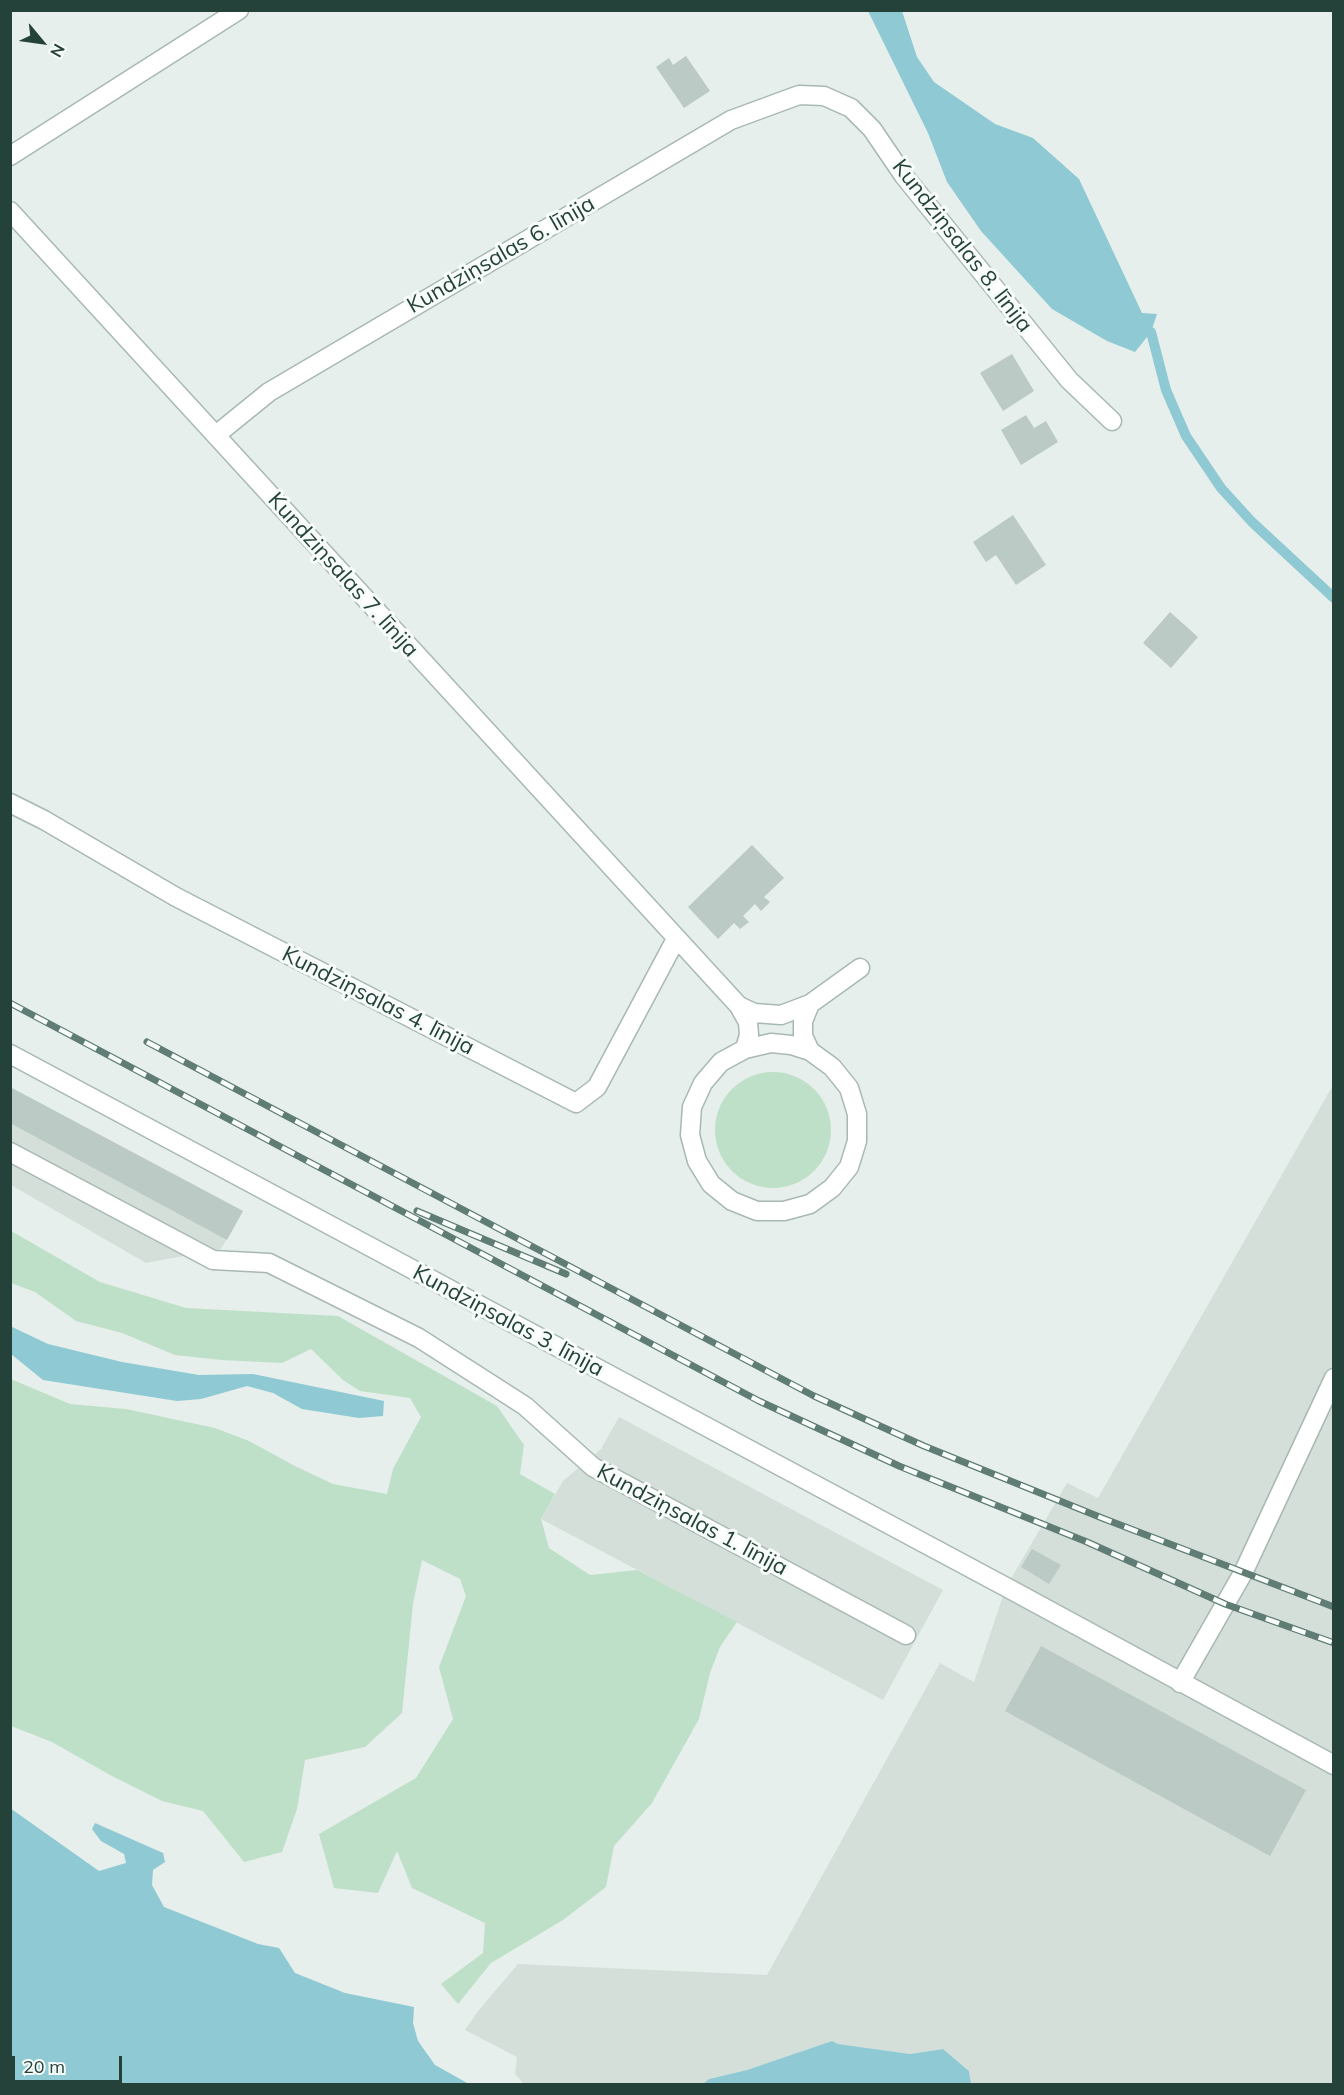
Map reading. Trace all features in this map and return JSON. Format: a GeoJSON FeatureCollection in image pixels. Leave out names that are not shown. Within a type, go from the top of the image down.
{"type":"FeatureCollection","features":[{"type":"Feature","properties":{"kind":"street"},"geometry":{"type":"LineString","coordinates":[[10,156],[239,10]]}},
{"type":"Feature","properties":{"kind":"street","name":"Kundziņsalas 8. līnija"},"geometry":{"type":"LineString","coordinates":[[799,94],[824,96],[851,108],[872,129],[904,176],[1070,380],[1112,421]]}},
{"type":"Feature","properties":{"kind":"street","name":"Kundziņsalas 6. līnija"},"geometry":{"type":"LineString","coordinates":[[216,435],[269,392],[731,120],[799,94]]}},
{"type":"Feature","properties":{"kind":"street","name":"Kundziņsalas 7. līnija"},"geometry":{"type":"LineString","coordinates":[[10,211],[739,1006]]}},
{"type":"Feature","properties":{"kind":"street","name":"Kundziņsalas 4. līnija"},"geometry":{"type":"LineString","coordinates":[[10,803],[44,820],[176,897],[576,1103],[597,1087],[676,939]]}},
{"type":"Feature","properties":{"kind":"street"},"geometry":{"type":"LineString","coordinates":[[739,1006],[754,1013],[781,1015],[810,1004],[860,968]]}},
{"type":"Feature","properties":{"kind":"street"},"geometry":{"type":"LineString","coordinates":[[810,1004],[803,1021],[803,1036],[810,1051]]}},
{"type":"Feature","properties":{"kind":"street"},"geometry":{"type":"LineString","coordinates":[[739,1006],[748,1022],[745,1049]]}},
{"type":"Feature","properties":{"kind":"street"},"geometry":{"type":"LineString","coordinates":[[771,1043],[791,1045],[810,1051],[832,1067],[849,1088],[857,1114],[857,1141],[849,1167],[832,1188],[810,1204],[784,1211],[757,1211],[732,1201],[711,1184],[697,1161],[690,1135],[692,1107],[703,1083],[721,1062],[745,1049],[771,1043]]}},
{"type":"Feature","properties":{"kind":"street","name":"Kundziņsalas 3. līnija"},"geometry":{"type":"LineString","coordinates":[[10,1054],[1334,1765]]}},
{"type":"Feature","properties":{"kind":"street","name":"Kundziņsalas 1. līnija"},"geometry":{"type":"LineString","coordinates":[[10,1152],[213,1260],[269,1263],[419,1338],[525,1406],[593,1467],[906,1635]]}},
{"type":"Feature","properties":{"kind":"street"},"geometry":{"type":"LineString","coordinates":[[1180,1683],[1243,1573],[1334,1378]]}},
{"type":"Feature","properties":{"kind":"shaded area"},"geometry":{"type":"Polygon","coordinates":[[[1333,1085],[1333,2084],[971,2084],[969,2071],[943,2049],[910,2054],[838,2044],[832,2041],[747,2070],[709,2079],[703,2084],[524,2084],[515,2074],[517,2057],[465,2030],[518,1964],[767,1975],[940,1663],[974,1682],[1006,1587],[1067,1483],[1098,1498],[1333,1085]]]}},
{"type":"Feature","properties":{"kind":"shaded area"},"geometry":{"type":"Polygon","coordinates":[[[10,1087],[243,1211],[221,1249],[146,1263],[11,1185],[10,1087]]]}},
{"type":"Feature","properties":{"kind":"shaded area"},"geometry":{"type":"Polygon","coordinates":[[[619,1417],[943,1590],[883,1700],[541,1519],[563,1481],[601,1449],[619,1417]]]}},
{"type":"Feature","properties":{"kind":"green space"},"geometry":{"type":"Polygon","coordinates":[[[773,1072],[795,1076],[814,1089],[827,1108],[831,1130],[827,1152],[814,1171],[795,1184],[773,1188],[751,1184],[732,1171],[719,1152],[715,1130],[719,1108],[732,1089],[751,1076],[773,1072]]]}},
{"type":"Feature","properties":{"kind":"green space"},"geometry":{"type":"Polygon","coordinates":[[[11,1231],[100,1282],[186,1308],[338,1316],[497,1406],[524,1445],[520,1474],[555,1494],[541,1519],[549,1548],[590,1575],[637,1570],[737,1622],[720,1647],[710,1673],[699,1719],[652,1803],[614,1846],[606,1887],[563,1920],[491,1963],[458,2004],[441,1984],[483,1953],[485,1923],[412,1888],[397,1851],[378,1893],[334,1888],[319,1834],[416,1778],[453,1719],[439,1667],[466,1596],[460,1579],[422,1560],[413,1604],[402,1713],[365,1747],[305,1760],[297,1809],[282,1852],[244,1862],[203,1811],[162,1801],[52,1742],[11,1726],[11,1379],[70,1404],[126,1409],[215,1428],[249,1441],[333,1484],[387,1494],[393,1469],[421,1417],[410,1398],[360,1391],[343,1380],[311,1349],[282,1363],[175,1355],[122,1333],[76,1321],[35,1292],[11,1283],[11,1231]]]}},
{"type":"Feature","properties":{"kind":"water"},"geometry":{"type":"Polygon","coordinates":[[[868,11],[902,11],[917,57],[934,82],[995,124],[1033,138],[1079,179],[1142,313],[1157,314],[1151,332],[1135,352],[1107,341],[1052,309],[981,231],[947,182],[928,133],[868,11]]]}},
{"type":"Feature","properties":{"kind":"water"},"geometry":{"type":"Polygon","coordinates":[[[10,1326],[48,1344],[122,1362],[199,1375],[253,1374],[384,1401],[383,1416],[359,1418],[302,1409],[273,1393],[247,1386],[201,1399],[177,1401],[43,1380],[11,1354],[10,1326]]]}},
{"type":"Feature","properties":{"kind":"water"},"geometry":{"type":"Polygon","coordinates":[[[10,1808],[99,1871],[126,1863],[124,1854],[101,1841],[92,1829],[95,1823],[163,1853],[165,1862],[153,1870],[152,1885],[164,1907],[258,1944],[279,1948],[295,1973],[345,1993],[414,2007],[413,2023],[418,2041],[435,2065],[469,2084],[11,2084],[10,1808]]]}},
{"type":"Feature","properties":{"kind":"water"},"geometry":{"type":"Polygon","coordinates":[[[832,2041],[838,2044],[910,2054],[943,2049],[969,2071],[971,2084],[703,2084],[709,2079],[747,2070],[832,2041]]]}},
{"type":"Feature","properties":{"kind":"building"},"geometry":{"type":"Polygon","coordinates":[[[686,56],[710,91],[684,108],[656,67],[669,58],[673,65],[686,56]]]}},
{"type":"Feature","properties":{"kind":"building"},"geometry":{"type":"Polygon","coordinates":[[[1012,354],[1034,391],[1003,411],[980,373],[1012,354]]]}},
{"type":"Feature","properties":{"kind":"building"},"geometry":{"type":"Polygon","coordinates":[[[1026,415],[1034,428],[1046,421],[1058,442],[1021,465],[1001,430],[1026,415]]]}},
{"type":"Feature","properties":{"kind":"building"},"geometry":{"type":"Polygon","coordinates":[[[1013,515],[1046,565],[1016,585],[996,555],[986,562],[973,542],[1013,515]]]}},
{"type":"Feature","properties":{"kind":"building"},"geometry":{"type":"Polygon","coordinates":[[[1170,612],[1198,637],[1171,668],[1143,643],[1170,612]]]}},
{"type":"Feature","properties":{"kind":"building"},"geometry":{"type":"Polygon","coordinates":[[[752,845],[784,878],[764,897],[770,902],[761,911],[755,904],[743,916],[749,922],[740,929],[734,923],[718,939],[688,907],[752,845]]]}},
{"type":"Feature","properties":{"kind":"building"},"geometry":{"type":"Polygon","coordinates":[[[10,1087],[243,1211],[227,1240],[10,1123],[10,1087]]]}},
{"type":"Feature","properties":{"kind":"building"},"geometry":{"type":"Polygon","coordinates":[[[1032,1549],[1061,1565],[1049,1584],[1021,1567],[1032,1549]]]}},
{"type":"Feature","properties":{"kind":"building"},"geometry":{"type":"Polygon","coordinates":[[[1041,1646],[1306,1790],[1270,1856],[1005,1711],[1041,1646]]]}},
{"type":"Feature","properties":{"kind":"waterway"},"geometry":{"type":"LineString","coordinates":[[1151,332],[1166,390],[1186,436],[1221,488],[1252,522],[1334,598]]}},
{"type":"Feature","properties":{"kind":"railway"},"geometry":{"type":"LineString","coordinates":[[10,1003],[759,1401],[899,1466],[1087,1542],[1225,1604],[1334,1643]]}},
{"type":"Feature","properties":{"kind":"railway"},"geometry":{"type":"LineString","coordinates":[[147,1042],[814,1396],[924,1446],[1102,1518],[1334,1607]]}},
{"type":"Feature","properties":{"kind":"railway"},"geometry":{"type":"LineString","coordinates":[[417,1211],[566,1274]]}}]}
